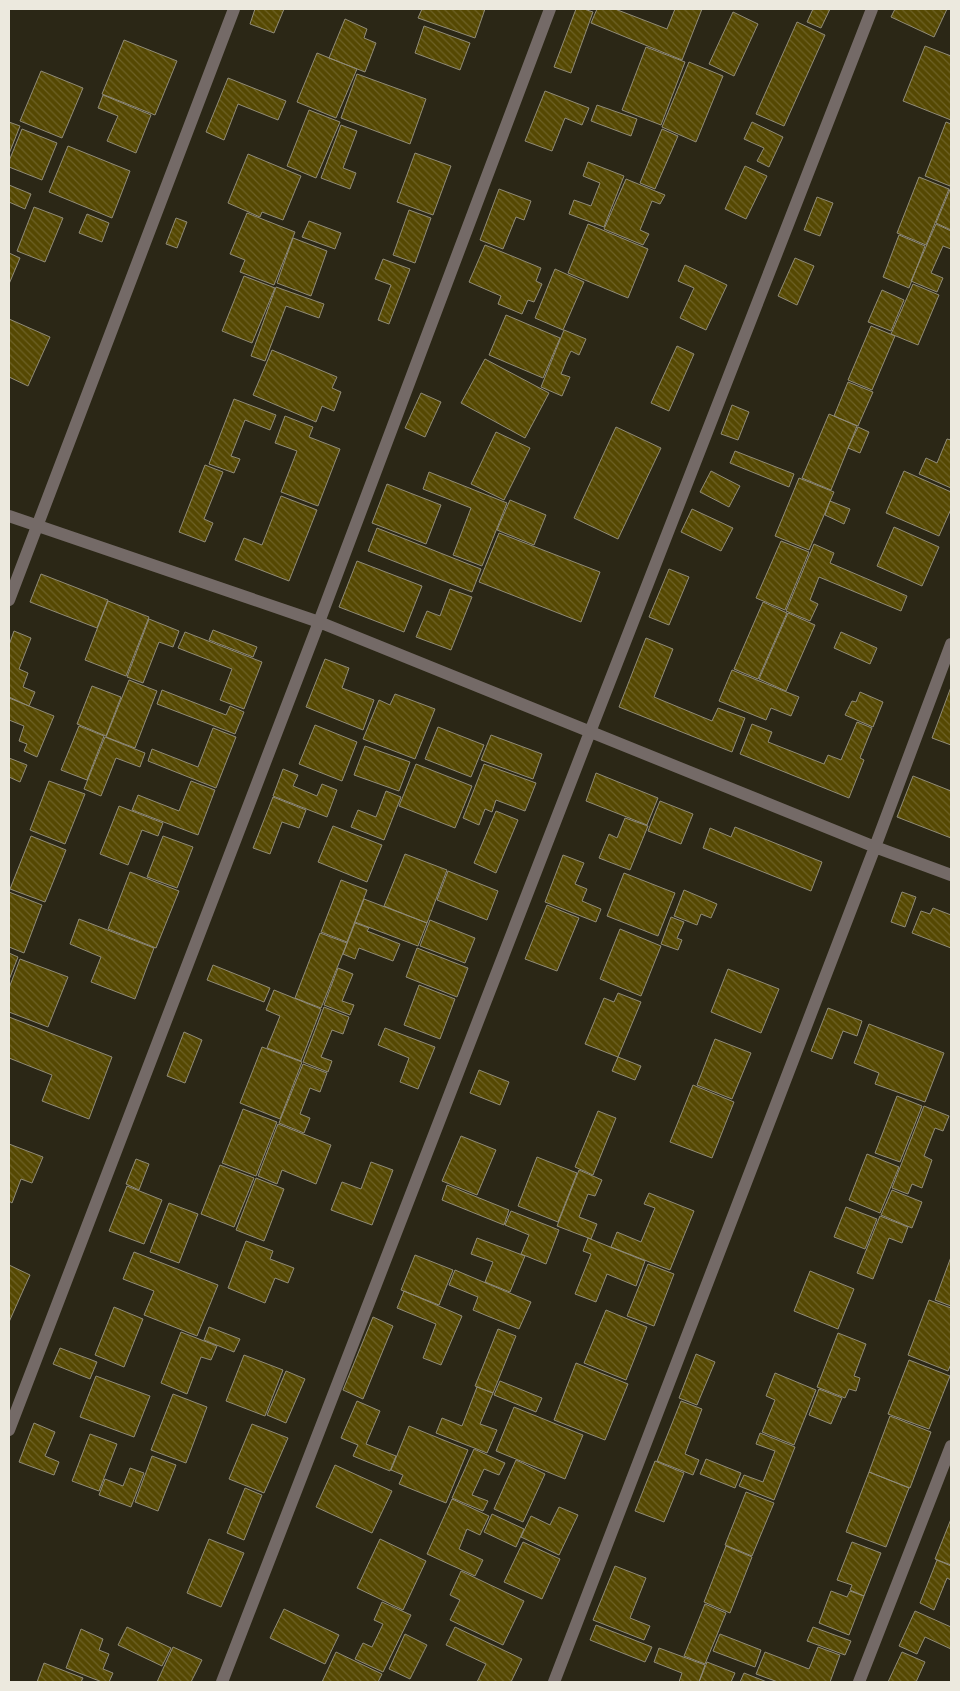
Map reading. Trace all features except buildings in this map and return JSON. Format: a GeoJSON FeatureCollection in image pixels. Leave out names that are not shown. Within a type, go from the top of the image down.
{"type":"FeatureCollection","features":[{"type":"Feature","properties":{"kind":"street"},"geometry":{"type":"LineString","coordinates":[[9,600],[234,9]]}},
{"type":"Feature","properties":{"kind":"street"},"geometry":{"type":"LineString","coordinates":[[9,1430],[319,622],[550,9]]}},
{"type":"Feature","properties":{"kind":"street"},"geometry":{"type":"LineString","coordinates":[[222,1682],[872,9]]}},
{"type":"Feature","properties":{"kind":"street"},"geometry":{"type":"LineString","coordinates":[[9,516],[36,527],[319,622],[875,847],[951,875]]}},
{"type":"Feature","properties":{"kind":"street"},"geometry":{"type":"LineString","coordinates":[[554,1682],[875,847],[951,644]]}},
{"type":"Feature","properties":{"kind":"street"},"geometry":{"type":"LineString","coordinates":[[859,1682],[951,1446]]}}]}
